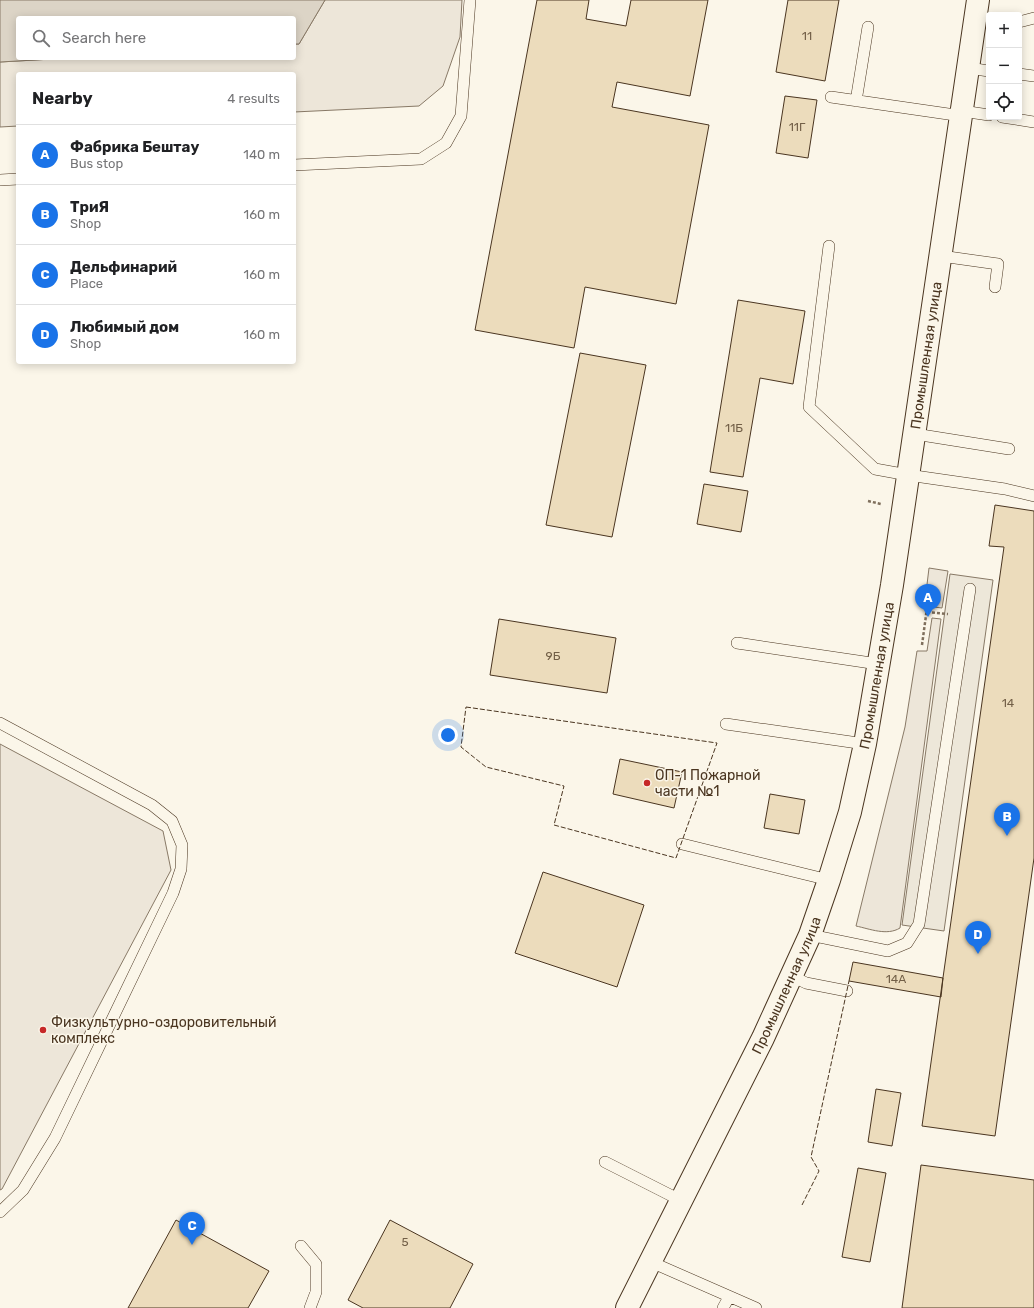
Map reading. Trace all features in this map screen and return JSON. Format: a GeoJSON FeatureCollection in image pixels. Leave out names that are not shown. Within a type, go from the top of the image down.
{"type":"FeatureCollection","features":[{"type":"Feature","properties":{"kind":"main road","name":"Промышленная улица"},"geometry":{"type":"LineString","coordinates":[[627,1308],[682,1201],[792,976],[810,935],[850,812],[865,744],[892,585],[962,114],[979,69],[981,12]]}},
{"type":"Feature","properties":{"kind":"lane"},"geometry":{"type":"LineString","coordinates":[[296,165],[421,159],[446,143],[461,116],[470,0]]}},
{"type":"Feature","properties":{"kind":"lane"},"geometry":{"type":"LineString","coordinates":[[1022,21],[1034,18]]}},
{"type":"Feature","properties":{"kind":"lane"},"geometry":{"type":"LineString","coordinates":[[856,101],[868,27]]}},
{"type":"Feature","properties":{"kind":"lane"},"geometry":{"type":"LineString","coordinates":[[1022,74],[1034,76]]}},
{"type":"Feature","properties":{"kind":"lane"},"geometry":{"type":"LineString","coordinates":[[831,97],[962,114],[986,115]]}},
{"type":"Feature","properties":{"kind":"lane"},"geometry":{"type":"LineString","coordinates":[[1021,120],[1034,122]]}},
{"type":"Feature","properties":{"kind":"lane"},"geometry":{"type":"LineString","coordinates":[[0,180],[16,179]]}},
{"type":"Feature","properties":{"kind":"lane"},"geometry":{"type":"LineString","coordinates":[[829,246],[809,407],[875,469],[1005,489],[1034,496]]}},
{"type":"Feature","properties":{"kind":"lane"},"geometry":{"type":"LineString","coordinates":[[941,256],[998,264],[995,287]]}},
{"type":"Feature","properties":{"kind":"lane"},"geometry":{"type":"LineString","coordinates":[[915,434],[1009,449]]}},
{"type":"Feature","properties":{"kind":"lane"},"geometry":{"type":"LineString","coordinates":[[810,935],[888,952],[907,943],[919,924],[970,589]]}},
{"type":"Feature","properties":{"kind":"lane"},"geometry":{"type":"LineString","coordinates":[[737,643],[878,664]]}},
{"type":"Feature","properties":{"kind":"lane"},"geometry":{"type":"LineString","coordinates":[[0,723],[152,804],[172,821],[182,845],[181,869],[172,893],[55,1138],[23,1190],[0,1212]]}},
{"type":"Feature","properties":{"kind":"lane"},"geometry":{"type":"LineString","coordinates":[[726,724],[865,744]]}},
{"type":"Feature","properties":{"kind":"lane"},"geometry":{"type":"LineString","coordinates":[[682,844],[829,880]]}},
{"type":"Feature","properties":{"kind":"lane"},"geometry":{"type":"LineString","coordinates":[[792,976],[806,983],[847,991]]}},
{"type":"Feature","properties":{"kind":"lane"},"geometry":{"type":"LineString","coordinates":[[605,1162],[682,1201]]}},
{"type":"Feature","properties":{"kind":"lane"},"geometry":{"type":"LineString","coordinates":[[301,1246],[316,1264],[316,1292],[310,1308]]}},
{"type":"Feature","properties":{"kind":"lane"},"geometry":{"type":"LineString","coordinates":[[651,1262],[756,1308]]}},
{"type":"Feature","properties":{"kind":"lane"},"geometry":{"type":"LineString","coordinates":[[723,1308],[729,1297]]}},
{"type":"Feature","properties":{"kind":"path"},"geometry":{"type":"LineString","coordinates":[[922,645],[927,608]]}},
{"type":"Feature","properties":{"kind":"path"},"geometry":{"type":"LineString","coordinates":[[927,612],[941,614]]}},
{"type":"Feature","properties":{"kind":"shaded area"},"geometry":{"type":"Polygon","coordinates":[[[0,0],[325,0],[299,44],[296,44],[296,16],[16,16],[16,60],[34,60],[0,62],[0,0]]]}},
{"type":"Feature","properties":{"kind":"shaded area"},"geometry":{"type":"Polygon","coordinates":[[[325,0],[462,0],[460,37],[443,86],[419,106],[296,112],[296,72],[16,72],[16,126],[0,127],[0,62],[34,60],[296,60],[296,44],[299,44],[325,0]]]}},
{"type":"Feature","properties":{"kind":"shaded area"},"geometry":{"type":"Polygon","coordinates":[[[929,568],[948,571],[942,608],[934,607],[934,603],[925,601],[929,568]]]}},
{"type":"Feature","properties":{"kind":"shaded area"},"geometry":{"type":"Polygon","coordinates":[[[950,574],[993,580],[944,931],[902,925],[950,574]]]}},
{"type":"Feature","properties":{"kind":"shaded area"},"geometry":{"type":"Polygon","coordinates":[[[932,618],[941,619],[900,928],[884,932],[856,926],[905,727],[917,651],[927,651],[932,618]]]}},
{"type":"Feature","properties":{"kind":"shaded area","name":"Физкультурно-оздоровительный комплекс"},"geometry":{"type":"Polygon","coordinates":[[[0,744],[163,831],[171,870],[2,1189],[0,1190],[0,744]]]}},
{"type":"Feature","properties":{"kind":"building"},"geometry":{"type":"Polygon","coordinates":[[[537,0],[589,0],[586,19],[626,26],[631,0],[708,0],[690,96],[617,82],[612,107],[709,125],[676,304],[585,287],[574,348],[475,330],[537,0]]]}},
{"type":"Feature","properties":{"kind":"building"},"geometry":{"type":"Polygon","coordinates":[[[788,0],[839,0],[825,81],[776,72],[788,0]]]}},
{"type":"Feature","properties":{"kind":"building"},"geometry":{"type":"Polygon","coordinates":[[[785,96],[817,100],[808,158],[776,153],[785,96]]]}},
{"type":"Feature","properties":{"kind":"building"},"geometry":{"type":"Polygon","coordinates":[[[738,300],[805,311],[793,384],[760,378],[743,477],[710,472],[738,300]]]}},
{"type":"Feature","properties":{"kind":"building"},"geometry":{"type":"Polygon","coordinates":[[[580,353],[646,365],[612,537],[546,525],[580,353]]]}},
{"type":"Feature","properties":{"kind":"building"},"geometry":{"type":"Polygon","coordinates":[[[704,484],[748,491],[741,532],[697,524],[704,484]]]}},
{"type":"Feature","properties":{"kind":"building"},"geometry":{"type":"Polygon","coordinates":[[[995,505],[1034,511],[1034,858],[995,1136],[922,1126],[1004,547],[989,546],[995,505]]]}},
{"type":"Feature","properties":{"kind":"building"},"geometry":{"type":"Polygon","coordinates":[[[499,619],[616,638],[607,693],[490,675],[499,619]]]}},
{"type":"Feature","properties":{"kind":"building","name":"ОП-1 Пожарной части №1"},"geometry":{"type":"Polygon","coordinates":[[[620,759],[682,772],[674,808],[613,794],[620,759]]]}},
{"type":"Feature","properties":{"kind":"building"},"geometry":{"type":"Polygon","coordinates":[[[770,794],[805,800],[799,834],[764,828],[770,794]]]}},
{"type":"Feature","properties":{"kind":"building"},"geometry":{"type":"Polygon","coordinates":[[[543,872],[644,905],[617,987],[515,953],[543,872]]]}},
{"type":"Feature","properties":{"kind":"building"},"geometry":{"type":"Polygon","coordinates":[[[853,962],[943,978],[941,997],[849,981],[853,962]]]}},
{"type":"Feature","properties":{"kind":"building"},"geometry":{"type":"Polygon","coordinates":[[[876,1089],[901,1093],[892,1146],[868,1142],[876,1089]]]}},
{"type":"Feature","properties":{"kind":"building"},"geometry":{"type":"Polygon","coordinates":[[[921,1165],[1034,1180],[1034,1308],[902,1308],[921,1165]]]}},
{"type":"Feature","properties":{"kind":"building"},"geometry":{"type":"Polygon","coordinates":[[[858,1168],[886,1173],[870,1262],[842,1257],[858,1168]]]}},
{"type":"Feature","properties":{"kind":"building"},"geometry":{"type":"Polygon","coordinates":[[[176,1220],[269,1271],[248,1308],[128,1308],[176,1220]]]}},
{"type":"Feature","properties":{"kind":"building"},"geometry":{"type":"Polygon","coordinates":[[[390,1220],[473,1264],[450,1308],[363,1308],[348,1300],[390,1220]]]}},
{"type":"Feature","properties":{"kind":"fence"},"geometry":{"type":"LineString","coordinates":[[466,707],[717,743],[676,858],[554,825],[564,786],[486,767],[461,747],[466,707]]}},
{"type":"Feature","properties":{"kind":"fence"},"geometry":{"type":"LineString","coordinates":[[802,1205],[819,1171],[811,1157],[849,981]]}},
{"type":"Feature","properties":{"kind":"place","name":"Фабрика Бештау"},"geometry":{"type":"Point","coordinates":[928,617]}},
{"type":"Feature","properties":{"kind":"place","name":"ОП-1 Пожарной части №1"},"geometry":{"type":"Point","coordinates":[647,783]}},
{"type":"Feature","properties":{"kind":"place","name":"ТриЯ"},"geometry":{"type":"Point","coordinates":[1007,836]}},
{"type":"Feature","properties":{"kind":"place","name":"Любимый дом"},"geometry":{"type":"Point","coordinates":[978,954]}},
{"type":"Feature","properties":{"kind":"place","name":"Физкультурно-оздоровительный комплекс"},"geometry":{"type":"Point","coordinates":[43,1030]}},
{"type":"Feature","properties":{"kind":"place","name":"Дельфинарий"},"geometry":{"type":"Point","coordinates":[192,1245]}}]}
